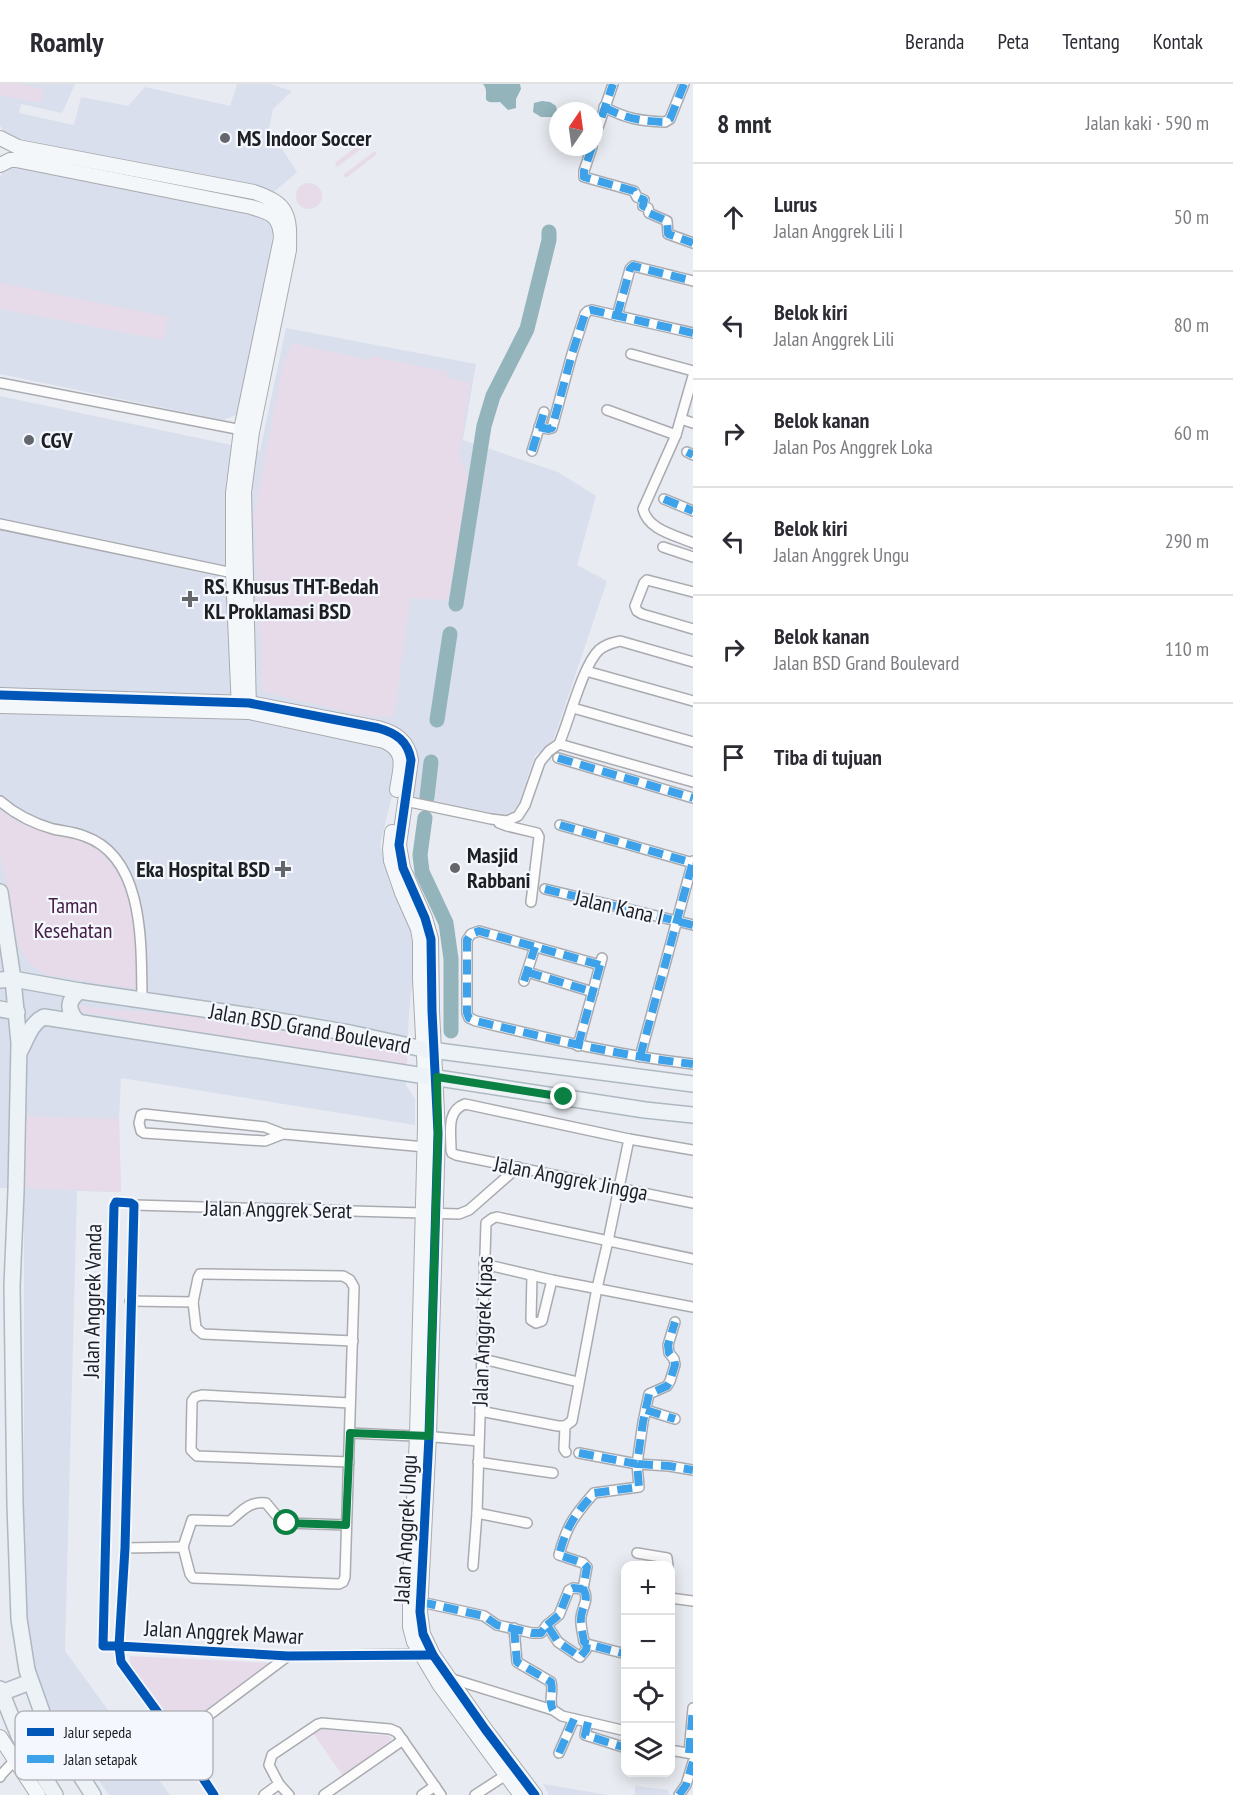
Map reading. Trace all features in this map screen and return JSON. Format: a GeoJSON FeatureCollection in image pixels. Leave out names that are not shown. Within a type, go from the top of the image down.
{"type":"FeatureCollection","features":[{"type":"Feature","properties":{"kind":"main road"},"geometry":{"type":"LineString","coordinates":[[0,892],[6,980],[16,1012],[19,1054],[12,1286],[19,1619],[23,1655],[41,1711]]}},
{"type":"Feature","properties":{"kind":"main road","name":"Jalan BSD Grand Boulevard"},"geometry":{"type":"LineString","coordinates":[[6,980],[251,1016],[429,1049],[693,1084]]}},
{"type":"Feature","properties":{"kind":"main road"},"geometry":{"type":"LineString","coordinates":[[77,1021],[71,1015],[69,1007],[74,995],[80,991]]}},
{"type":"Feature","properties":{"kind":"main road"},"geometry":{"type":"LineString","coordinates":[[0,1009],[16,1012]]}},
{"type":"Feature","properties":{"kind":"main road","name":"Jalan BSD Grand Boulevard"},"geometry":{"type":"LineString","coordinates":[[19,1054],[33,1026],[44,1017],[645,1110],[693,1115]]}},
{"type":"Feature","properties":{"kind":"main road"},"geometry":{"type":"LineString","coordinates":[[15,1726],[1,1691],[30,1682]]}},
{"type":"Feature","properties":{"kind":"main road"},"geometry":{"type":"LineString","coordinates":[[46,1780],[55,1795]]}},
{"type":"Feature","properties":{"kind":"main road"},"geometry":{"type":"LineString","coordinates":[[83,1780],[93,1795]]}},
{"type":"Feature","properties":{"kind":"street"},"geometry":{"type":"LineString","coordinates":[[603,109],[613,84]]}},
{"type":"Feature","properties":{"kind":"street"},"geometry":{"type":"LineString","coordinates":[[604,106],[622,116],[665,122],[670,118],[684,84]]}},
{"type":"Feature","properties":{"kind":"street"},"geometry":{"type":"LineString","coordinates":[[0,138],[17,153],[251,207],[277,210],[281,238],[247,431],[233,493],[233,573],[244,708]]}},
{"type":"Feature","properties":{"kind":"street"},"geometry":{"type":"LineString","coordinates":[[0,165],[17,153]]}},
{"type":"Feature","properties":{"kind":"street"},"geometry":{"type":"LineString","coordinates":[[589,156],[584,177],[634,191],[637,197],[644,200],[643,206],[648,208],[649,213],[667,221],[668,234],[693,243]]}},
{"type":"Feature","properties":{"kind":"street"},"geometry":{"type":"LineString","coordinates":[[617,316],[631,267],[635,266],[693,281]]}},
{"type":"Feature","properties":{"kind":"street"},"geometry":{"type":"LineString","coordinates":[[539,427],[552,428],[572,354],[588,311],[693,333]]}},
{"type":"Feature","properties":{"kind":"street"},"geometry":{"type":"LineString","coordinates":[[631,354],[692,378],[676,435],[643,509],[645,517],[654,526],[693,543]]}},
{"type":"Feature","properties":{"kind":"street"},"geometry":{"type":"LineString","coordinates":[[0,383],[247,431]]}},
{"type":"Feature","properties":{"kind":"street"},"geometry":{"type":"LineString","coordinates":[[607,410],[676,435]]}},
{"type":"Feature","properties":{"kind":"street"},"geometry":{"type":"LineString","coordinates":[[532,451],[544,412]]}},
{"type":"Feature","properties":{"kind":"street"},"geometry":{"type":"LineString","coordinates":[[681,419],[693,423]]}},
{"type":"Feature","properties":{"kind":"street"},"geometry":{"type":"LineString","coordinates":[[244,708],[244,492],[247,431]]}},
{"type":"Feature","properties":{"kind":"street"},"geometry":{"type":"LineString","coordinates":[[664,499],[693,511]]}},
{"type":"Feature","properties":{"kind":"street"},"geometry":{"type":"LineString","coordinates":[[0,524],[233,573]]}},
{"type":"Feature","properties":{"kind":"street"},"geometry":{"type":"LineString","coordinates":[[663,548],[693,557]]}},
{"type":"Feature","properties":{"kind":"street"},"geometry":{"type":"LineString","coordinates":[[693,592],[647,580],[635,606],[642,614],[693,629]]}},
{"type":"Feature","properties":{"kind":"street"},"geometry":{"type":"LineString","coordinates":[[405,801],[491,819],[507,821],[518,816],[525,805],[540,762],[559,744],[586,671],[597,652],[609,643],[620,642],[693,662]]}},
{"type":"Feature","properties":{"kind":"street"},"geometry":{"type":"LineString","coordinates":[[586,671],[693,701]]}},
{"type":"Feature","properties":{"kind":"street"},"geometry":{"type":"LineString","coordinates":[[0,695],[94,704]]}},
{"type":"Feature","properties":{"kind":"street"},"geometry":{"type":"LineString","coordinates":[[0,706],[94,704],[244,708],[378,728],[395,735],[406,743],[410,752],[411,760],[405,801],[398,817]]}},
{"type":"Feature","properties":{"kind":"street"},"geometry":{"type":"LineString","coordinates":[[244,708],[384,741],[397,748],[401,760],[398,817]]}},
{"type":"Feature","properties":{"kind":"street"},"geometry":{"type":"LineString","coordinates":[[573,708],[693,742]]}},
{"type":"Feature","properties":{"kind":"street"},"geometry":{"type":"LineString","coordinates":[[559,744],[693,782]]}},
{"type":"Feature","properties":{"kind":"street"},"geometry":{"type":"LineString","coordinates":[[558,758],[693,798]]}},
{"type":"Feature","properties":{"kind":"street"},"geometry":{"type":"LineString","coordinates":[[0,801],[17,815],[35,823],[86,836],[100,844],[118,862],[134,897],[140,935],[142,1000]]}},
{"type":"Feature","properties":{"kind":"street","name":"Jalan Anggrek Ungu"},"geometry":{"type":"LineString","coordinates":[[398,817],[403,868],[425,918],[431,939],[432,1011],[429,1049],[438,1133],[429,1213],[421,1624],[427,1654],[440,1684],[511,1772],[535,1795]]}},
{"type":"Feature","properties":{"kind":"street"},"geometry":{"type":"LineString","coordinates":[[491,819],[540,837],[531,902]]}},
{"type":"Feature","properties":{"kind":"street"},"geometry":{"type":"LineString","coordinates":[[560,825],[693,862],[640,1057]]}},
{"type":"Feature","properties":{"kind":"street","name":"Jalan Kana I"},"geometry":{"type":"LineString","coordinates":[[545,890],[693,925]]}},
{"type":"Feature","properties":{"kind":"street"},"geometry":{"type":"LineString","coordinates":[[578,1046],[601,962],[479,931],[471,934],[467,940],[467,1013],[469,1018],[578,1046],[640,1057],[692,1062]]}},
{"type":"Feature","properties":{"kind":"street"},"geometry":{"type":"LineString","coordinates":[[535,947],[526,977],[593,992]]}},
{"type":"Feature","properties":{"kind":"street","name":"Jalan Anggrek Ungu"},"geometry":{"type":"LineString","coordinates":[[429,1213],[424,1147],[431,1076]]}},
{"type":"Feature","properties":{"kind":"street","name":"Jalan Anggrek Jingga"},"geometry":{"type":"LineString","coordinates":[[629,1139],[465,1104],[457,1107],[452,1115],[451,1150],[456,1155],[693,1203]]}},
{"type":"Feature","properties":{"kind":"street"},"geometry":{"type":"LineString","coordinates":[[283,1134],[266,1141],[144,1133],[141,1131],[140,1123],[141,1115],[144,1114],[266,1127],[283,1134],[424,1147]]}},
{"type":"Feature","properties":{"kind":"street"},"geometry":{"type":"LineString","coordinates":[[480,1411],[561,1426],[572,1421],[597,1288],[629,1139],[693,1150]]}},
{"type":"Feature","properties":{"kind":"street"},"geometry":{"type":"LineString","coordinates":[[676,1146],[693,1144]]}},
{"type":"Feature","properties":{"kind":"street","name":"Jalan Anggrek Serat"},"geometry":{"type":"LineString","coordinates":[[133,1204],[459,1214],[469,1210],[518,1167]]}},
{"type":"Feature","properties":{"kind":"street","name":"Jalan Anggrek Vanda"},"geometry":{"type":"LineString","coordinates":[[116,1202],[133,1204],[125,1548],[118,1646],[103,1646],[114,1206],[116,1202]]}},
{"type":"Feature","properties":{"kind":"street","name":"Jalan Anggrek Kipas"},"geometry":{"type":"LineString","coordinates":[[473,1566],[483,1359],[486,1223],[497,1217],[608,1241]]}},
{"type":"Feature","properties":{"kind":"street"},"geometry":{"type":"LineString","coordinates":[[608,1241],[693,1259]]}},
{"type":"Feature","properties":{"kind":"street"},"geometry":{"type":"LineString","coordinates":[[484,1264],[552,1280],[693,1307]]}},
{"type":"Feature","properties":{"kind":"street"},"geometry":{"type":"LineString","coordinates":[[346,1525],[287,1523],[266,1503],[257,1502],[249,1504],[230,1521],[192,1520],[183,1547],[190,1574],[193,1578],[339,1584],[344,1580],[353,1341],[354,1287],[350,1280],[343,1276],[200,1274],[198,1278],[194,1302],[196,1328],[203,1334],[353,1341]]}},
{"type":"Feature","properties":{"kind":"street"},"geometry":{"type":"LineString","coordinates":[[532,1275],[531,1320],[536,1323],[542,1321],[552,1280]]}},
{"type":"Feature","properties":{"kind":"street"},"geometry":{"type":"LineString","coordinates":[[130,1301],[194,1302]]}},
{"type":"Feature","properties":{"kind":"street"},"geometry":{"type":"LineString","coordinates":[[621,1653],[584,1642],[581,1618],[586,1596],[583,1589],[587,1567],[583,1563],[559,1555],[573,1517],[594,1493],[639,1487],[637,1454],[646,1410],[650,1394],[667,1386],[670,1381],[675,1365],[668,1345],[675,1322]]}},
{"type":"Feature","properties":{"kind":"street"},"geometry":{"type":"LineString","coordinates":[[483,1359],[578,1382]]}},
{"type":"Feature","properties":{"kind":"street"},"geometry":{"type":"LineString","coordinates":[[349,1462],[197,1456],[191,1450],[192,1401],[195,1397],[202,1395],[350,1403]]}},
{"type":"Feature","properties":{"kind":"street"},"geometry":{"type":"LineString","coordinates":[[646,1410],[675,1419]]}},
{"type":"Feature","properties":{"kind":"street"},"geometry":{"type":"LineString","coordinates":[[561,1426],[566,1452]]}},
{"type":"Feature","properties":{"kind":"street"},"geometry":{"type":"LineString","coordinates":[[350,1433],[478,1441]]}},
{"type":"Feature","properties":{"kind":"street","name":"Jalan Anggrek Ungu"},"geometry":{"type":"LineString","coordinates":[[423,1436],[410,1582],[410,1627],[414,1642],[449,1678],[511,1772],[521,1795]]}},
{"type":"Feature","properties":{"kind":"street"},"geometry":{"type":"LineString","coordinates":[[579,1454],[637,1464],[693,1470]]}},
{"type":"Feature","properties":{"kind":"street"},"geometry":{"type":"LineString","coordinates":[[478,1462],[553,1473]]}},
{"type":"Feature","properties":{"kind":"street"},"geometry":{"type":"LineString","coordinates":[[477,1513],[527,1523]]}},
{"type":"Feature","properties":{"kind":"street"},"geometry":{"type":"LineString","coordinates":[[125,1548],[183,1547]]}},
{"type":"Feature","properties":{"kind":"street"},"geometry":{"type":"LineString","coordinates":[[637,1553],[667,1558],[667,1561]]}},
{"type":"Feature","properties":{"kind":"street"},"geometry":{"type":"LineString","coordinates":[[421,1602],[484,1616],[497,1625],[537,1634],[541,1633],[559,1615],[569,1590],[583,1589]]}},
{"type":"Feature","properties":{"kind":"street"},"geometry":{"type":"LineString","coordinates":[[675,1598],[693,1600]]}},
{"type":"Feature","properties":{"kind":"street"},"geometry":{"type":"LineString","coordinates":[[547,1625],[558,1642],[576,1656],[582,1656],[588,1644]]}},
{"type":"Feature","properties":{"kind":"street"},"geometry":{"type":"LineString","coordinates":[[514,1628],[517,1662],[551,1682],[550,1701],[553,1710]]}},
{"type":"Feature","properties":{"kind":"street","name":"Jalan Anggrek Mawar"},"geometry":{"type":"LineString","coordinates":[[157,1711],[121,1662],[118,1646],[288,1656],[427,1654]]}},
{"type":"Feature","properties":{"kind":"street"},"geometry":{"type":"LineString","coordinates":[[213,1712],[288,1656]]}},
{"type":"Feature","properties":{"kind":"street"},"geometry":{"type":"LineString","coordinates":[[449,1678],[553,1710],[561,1716],[621,1730]]}},
{"type":"Feature","properties":{"kind":"street"},"geometry":{"type":"LineString","coordinates":[[679,1795],[686,1785],[692,1756],[693,1708]]}},
{"type":"Feature","properties":{"kind":"street"},"geometry":{"type":"LineString","coordinates":[[559,1753],[574,1719]]}},
{"type":"Feature","properties":{"kind":"street"},"geometry":{"type":"LineString","coordinates":[[588,1722],[585,1735],[621,1746]]}},
{"type":"Feature","properties":{"kind":"street"},"geometry":{"type":"LineString","coordinates":[[289,1795],[279,1784],[269,1765],[272,1755],[318,1724],[394,1730],[441,1795]]}},
{"type":"Feature","properties":{"kind":"street"},"geometry":{"type":"LineString","coordinates":[[0,1737],[15,1760],[0,1778]]}},
{"type":"Feature","properties":{"kind":"street"},"geometry":{"type":"LineString","coordinates":[[324,1795],[403,1740]]}},
{"type":"Feature","properties":{"kind":"street"},"geometry":{"type":"LineString","coordinates":[[675,1751],[692,1756]]}},
{"type":"Feature","properties":{"kind":"street"},"geometry":{"type":"LineString","coordinates":[[476,1795],[511,1772]]}},
{"type":"Feature","properties":{"kind":"street"},"geometry":{"type":"LineString","coordinates":[[28,1780],[38,1795]]}},
{"type":"Feature","properties":{"kind":"street","name":"Jalan Anggrek Mawar"},"geometry":{"type":"LineString","coordinates":[[204,1780],[214,1795]]}},
{"type":"Feature","properties":{"kind":"street"},"geometry":{"type":"LineString","coordinates":[[264,1795],[279,1784]]}},
{"type":"Feature","properties":{"kind":"street"},"geometry":{"type":"LineString","coordinates":[[422,1795],[435,1786]]}},
{"type":"Feature","properties":{"kind":"shaded area"},"geometry":{"type":"Polygon","coordinates":[[[0,84],[75,84],[62,113],[21,104],[19,113],[74,125],[81,97],[128,106],[145,87],[230,106],[237,84],[270,84],[292,91],[273,109],[269,129],[297,172],[274,192],[16,138],[3,131],[0,125],[0,84]]]}},
{"type":"Feature","properties":{"kind":"shaded area"},"geometry":{"type":"Polygon","coordinates":[[[24,166],[270,219],[274,228],[238,414],[223,420],[0,374],[0,178],[2,173],[12,167],[24,166]]]}},
{"type":"Feature","properties":{"kind":"shaded area"},"geometry":{"type":"Polygon","coordinates":[[[286,328],[476,364],[463,440],[558,472],[596,496],[577,565],[607,581],[554,738],[547,748],[535,755],[519,803],[512,812],[502,815],[393,792],[380,845],[390,884],[410,929],[415,962],[409,1011],[406,1085],[415,1099],[415,1125],[121,1078],[119,1119],[121,1192],[77,1191],[65,1651],[109,1711],[51,1711],[33,1667],[24,1617],[24,1189],[0,1188],[0,396],[260,451],[286,328]]]}},
{"type":"Feature","properties":{"kind":"shaded area"},"geometry":{"type":"Polygon","coordinates":[[[98,1780],[159,1780],[170,1795],[109,1795],[98,1780]]]}},
{"type":"Feature","properties":{"kind":"shaded area"},"geometry":{"type":"Polygon","coordinates":[[[543,1784],[608,1795],[549,1795],[543,1784]]]}},
{"type":"Feature","properties":{"kind":"shaded area"},"geometry":{"type":"Polygon","coordinates":[[[635,1786],[668,1790],[669,1795],[635,1795],[635,1786]]]}},
{"type":"Feature","properties":{"kind":"green space"},"geometry":{"type":"Polygon","coordinates":[[[0,84],[20,84],[44,89],[41,103],[0,95],[0,84]]]}},
{"type":"Feature","properties":{"kind":"green space"},"geometry":{"type":"Polygon","coordinates":[[[366,139],[369,143],[337,167],[335,163],[366,139]]]}},
{"type":"Feature","properties":{"kind":"green space"},"geometry":{"type":"Polygon","coordinates":[[[375,151],[377,154],[346,178],[343,175],[375,151]]]}},
{"type":"Feature","properties":{"kind":"green space"},"geometry":{"type":"Polygon","coordinates":[[[309,183],[318,187],[322,196],[318,205],[309,209],[300,205],[296,196],[300,187],[309,183]]]}},
{"type":"Feature","properties":{"kind":"green space"},"geometry":{"type":"Polygon","coordinates":[[[0,283],[168,317],[163,340],[0,309],[0,283]]]}},
{"type":"Feature","properties":{"kind":"green space"},"geometry":{"type":"Polygon","coordinates":[[[292,343],[370,360],[371,356],[447,372],[446,377],[470,383],[459,457],[470,480],[448,600],[410,598],[394,717],[361,715],[263,692],[254,516],[283,365],[292,343]]]}},
{"type":"Feature","properties":{"kind":"green space","name":"Taman Kesehatan"},"geometry":{"type":"Polygon","coordinates":[[[0,810],[17,822],[41,831],[79,840],[97,849],[115,868],[127,893],[137,941],[136,989],[47,975],[30,964],[19,947],[0,853],[0,810]]]}},
{"type":"Feature","properties":{"kind":"green space"},"geometry":{"type":"Polygon","coordinates":[[[80,1006],[221,1019],[353,1040],[361,1044],[406,1054],[408,1061],[404,1066],[146,1026],[123,1018],[80,1012],[77,1008],[80,1006]]]}},
{"type":"Feature","properties":{"kind":"green space"},"geometry":{"type":"Polygon","coordinates":[[[24,1116],[119,1119],[121,1192],[24,1188],[24,1116]]]}},
{"type":"Feature","properties":{"kind":"green space"},"geometry":{"type":"Polygon","coordinates":[[[130,1656],[271,1663],[204,1711],[164,1711],[130,1667],[130,1656]]]}},
{"type":"Feature","properties":{"kind":"green space"},"geometry":{"type":"Polygon","coordinates":[[[320,1729],[389,1736],[392,1739],[343,1776],[313,1733],[320,1729]]]}},
{"type":"Feature","properties":{"kind":"water"},"geometry":{"type":"Polygon","coordinates":[[[483,84],[520,84],[521,89],[516,99],[516,108],[508,110],[500,102],[488,102],[483,84]]]}},
{"type":"Feature","properties":{"kind":"water"},"geometry":{"type":"Polygon","coordinates":[[[550,102],[549,117],[541,117],[533,112],[534,103],[550,102]]]}},
{"type":"Feature","properties":{"kind":"waterway"},"geometry":{"type":"LineString","coordinates":[[456,604],[484,426],[493,396],[527,329],[549,232]]}},
{"type":"Feature","properties":{"kind":"waterway"},"geometry":{"type":"LineString","coordinates":[[437,720],[450,634]]}},
{"type":"Feature","properties":{"kind":"waterway"},"geometry":{"type":"LineString","coordinates":[[427,797],[431,762]]}},
{"type":"Feature","properties":{"kind":"waterway"},"geometry":{"type":"LineString","coordinates":[[425,818],[420,855],[422,872],[446,923],[451,959],[451,1031]]}},
{"type":"Feature","properties":{"kind":"marked path"},"geometry":{"type":"LineString","coordinates":[[603,113],[613,84]]}},
{"type":"Feature","properties":{"kind":"marked path"},"geometry":{"type":"LineString","coordinates":[[604,107],[634,119],[665,122],[670,119],[684,84]]}},
{"type":"Feature","properties":{"kind":"marked path"},"geometry":{"type":"LineString","coordinates":[[589,156],[584,177],[634,191],[637,197],[644,200],[643,206],[648,208],[649,213],[667,221],[668,234],[693,243]]}},
{"type":"Feature","properties":{"kind":"marked path"},"geometry":{"type":"LineString","coordinates":[[617,316],[630,269],[633,266],[693,281]]}},
{"type":"Feature","properties":{"kind":"marked path"},"geometry":{"type":"LineString","coordinates":[[539,427],[552,428],[572,354],[588,311],[693,333]]}},
{"type":"Feature","properties":{"kind":"marked path"},"geometry":{"type":"LineString","coordinates":[[532,451],[544,412]]}},
{"type":"Feature","properties":{"kind":"marked path"},"geometry":{"type":"LineString","coordinates":[[687,452],[693,455]]}},
{"type":"Feature","properties":{"kind":"marked path"},"geometry":{"type":"LineString","coordinates":[[664,499],[693,511]]}},
{"type":"Feature","properties":{"kind":"marked path"},"geometry":{"type":"LineString","coordinates":[[558,758],[693,798]]}},
{"type":"Feature","properties":{"kind":"marked path"},"geometry":{"type":"LineString","coordinates":[[560,825],[693,863]]}},
{"type":"Feature","properties":{"kind":"marked path"},"geometry":{"type":"LineString","coordinates":[[640,1057],[693,861]]}},
{"type":"Feature","properties":{"kind":"marked path"},"geometry":{"type":"LineString","coordinates":[[545,889],[693,925]]}},
{"type":"Feature","properties":{"kind":"marked path"},"geometry":{"type":"LineString","coordinates":[[600,965],[479,931],[471,934],[467,940],[467,1013],[469,1018],[476,1021],[557,1040],[693,1064]]}},
{"type":"Feature","properties":{"kind":"marked path"},"geometry":{"type":"LineString","coordinates":[[524,981],[535,947]]}},
{"type":"Feature","properties":{"kind":"marked path"},"geometry":{"type":"LineString","coordinates":[[578,1046],[602,958]]}},
{"type":"Feature","properties":{"kind":"marked path"},"geometry":{"type":"LineString","coordinates":[[527,972],[593,992]]}},
{"type":"Feature","properties":{"kind":"marked path"},"geometry":{"type":"LineString","coordinates":[[579,1453],[637,1464],[649,1394],[667,1386],[675,1365],[668,1345],[675,1322]]}},
{"type":"Feature","properties":{"kind":"marked path"},"geometry":{"type":"LineString","coordinates":[[646,1410],[675,1419]]}},
{"type":"Feature","properties":{"kind":"marked path"},"geometry":{"type":"LineString","coordinates":[[587,1644],[584,1642],[581,1626],[586,1600],[583,1589],[587,1567],[583,1563],[559,1555],[572,1521],[594,1493],[639,1487],[637,1464],[693,1470]]}},
{"type":"Feature","properties":{"kind":"marked path"},"geometry":{"type":"LineString","coordinates":[[547,1625],[559,1615],[569,1590],[583,1589]]}},
{"type":"Feature","properties":{"kind":"marked path"},"geometry":{"type":"LineString","coordinates":[[421,1602],[484,1616],[497,1625],[532,1633],[541,1633],[547,1625],[558,1642],[580,1657],[586,1650],[587,1644],[621,1653]]}},
{"type":"Feature","properties":{"kind":"marked path"},"geometry":{"type":"LineString","coordinates":[[514,1628],[517,1662],[551,1682],[553,1710]]}},
{"type":"Feature","properties":{"kind":"marked path"},"geometry":{"type":"LineString","coordinates":[[689,1753],[693,1708]]}},
{"type":"Feature","properties":{"kind":"marked path"},"geometry":{"type":"LineString","coordinates":[[559,1753],[574,1719]]}},
{"type":"Feature","properties":{"kind":"marked path"},"geometry":{"type":"LineString","coordinates":[[588,1722],[585,1735],[621,1746]]}},
{"type":"Feature","properties":{"kind":"marked path"},"geometry":{"type":"LineString","coordinates":[[679,1795],[686,1785],[693,1762]]}},
{"type":"Feature","properties":{"kind":"cycle path"},"geometry":{"type":"LineString","coordinates":[[0,695],[249,703],[378,728],[396,735],[407,748],[411,760],[399,845],[403,868],[425,918],[431,939],[438,1133],[429,1436],[420,1612],[423,1634],[433,1655],[535,1795]]}},
{"type":"Feature","properties":{"kind":"cycle path"},"geometry":{"type":"LineString","coordinates":[[116,1202],[134,1205],[125,1548],[119,1646],[103,1646],[114,1206],[116,1202]]}},
{"type":"Feature","properties":{"kind":"cycle path"},"geometry":{"type":"LineString","coordinates":[[119,1646],[121,1662],[157,1711]]}},
{"type":"Feature","properties":{"kind":"cycle path"},"geometry":{"type":"LineString","coordinates":[[119,1646],[288,1656],[433,1655]]}},
{"type":"Feature","properties":{"kind":"cycle path"},"geometry":{"type":"LineString","coordinates":[[204,1780],[214,1795]]}},
{"type":"Feature","properties":{"kind":"place","name":"MS Indoor Soccer"},"geometry":{"type":"Point","coordinates":[225,138]}},
{"type":"Feature","properties":{"kind":"place","name":"CGV"},"geometry":{"type":"Point","coordinates":[29,440]}},
{"type":"Feature","properties":{"kind":"place","name":"RS. Khusus THT-Bedah KL Proklamasi BSD"},"geometry":{"type":"Point","coordinates":[190,599]}},
{"type":"Feature","properties":{"kind":"place","name":"Masjid Rabbani"},"geometry":{"type":"Point","coordinates":[455,868]}},
{"type":"Feature","properties":{"kind":"place","name":"Eka Hospital BSD"},"geometry":{"type":"Point","coordinates":[283,869]}},
{"type":"Feature","properties":{"kind":"route"},"geometry":{"type":"LineString","coordinates":[[287,1523],[346,1525],[350,1433],[429,1436],[438,1133],[437,1077],[564,1097]]}}]}
